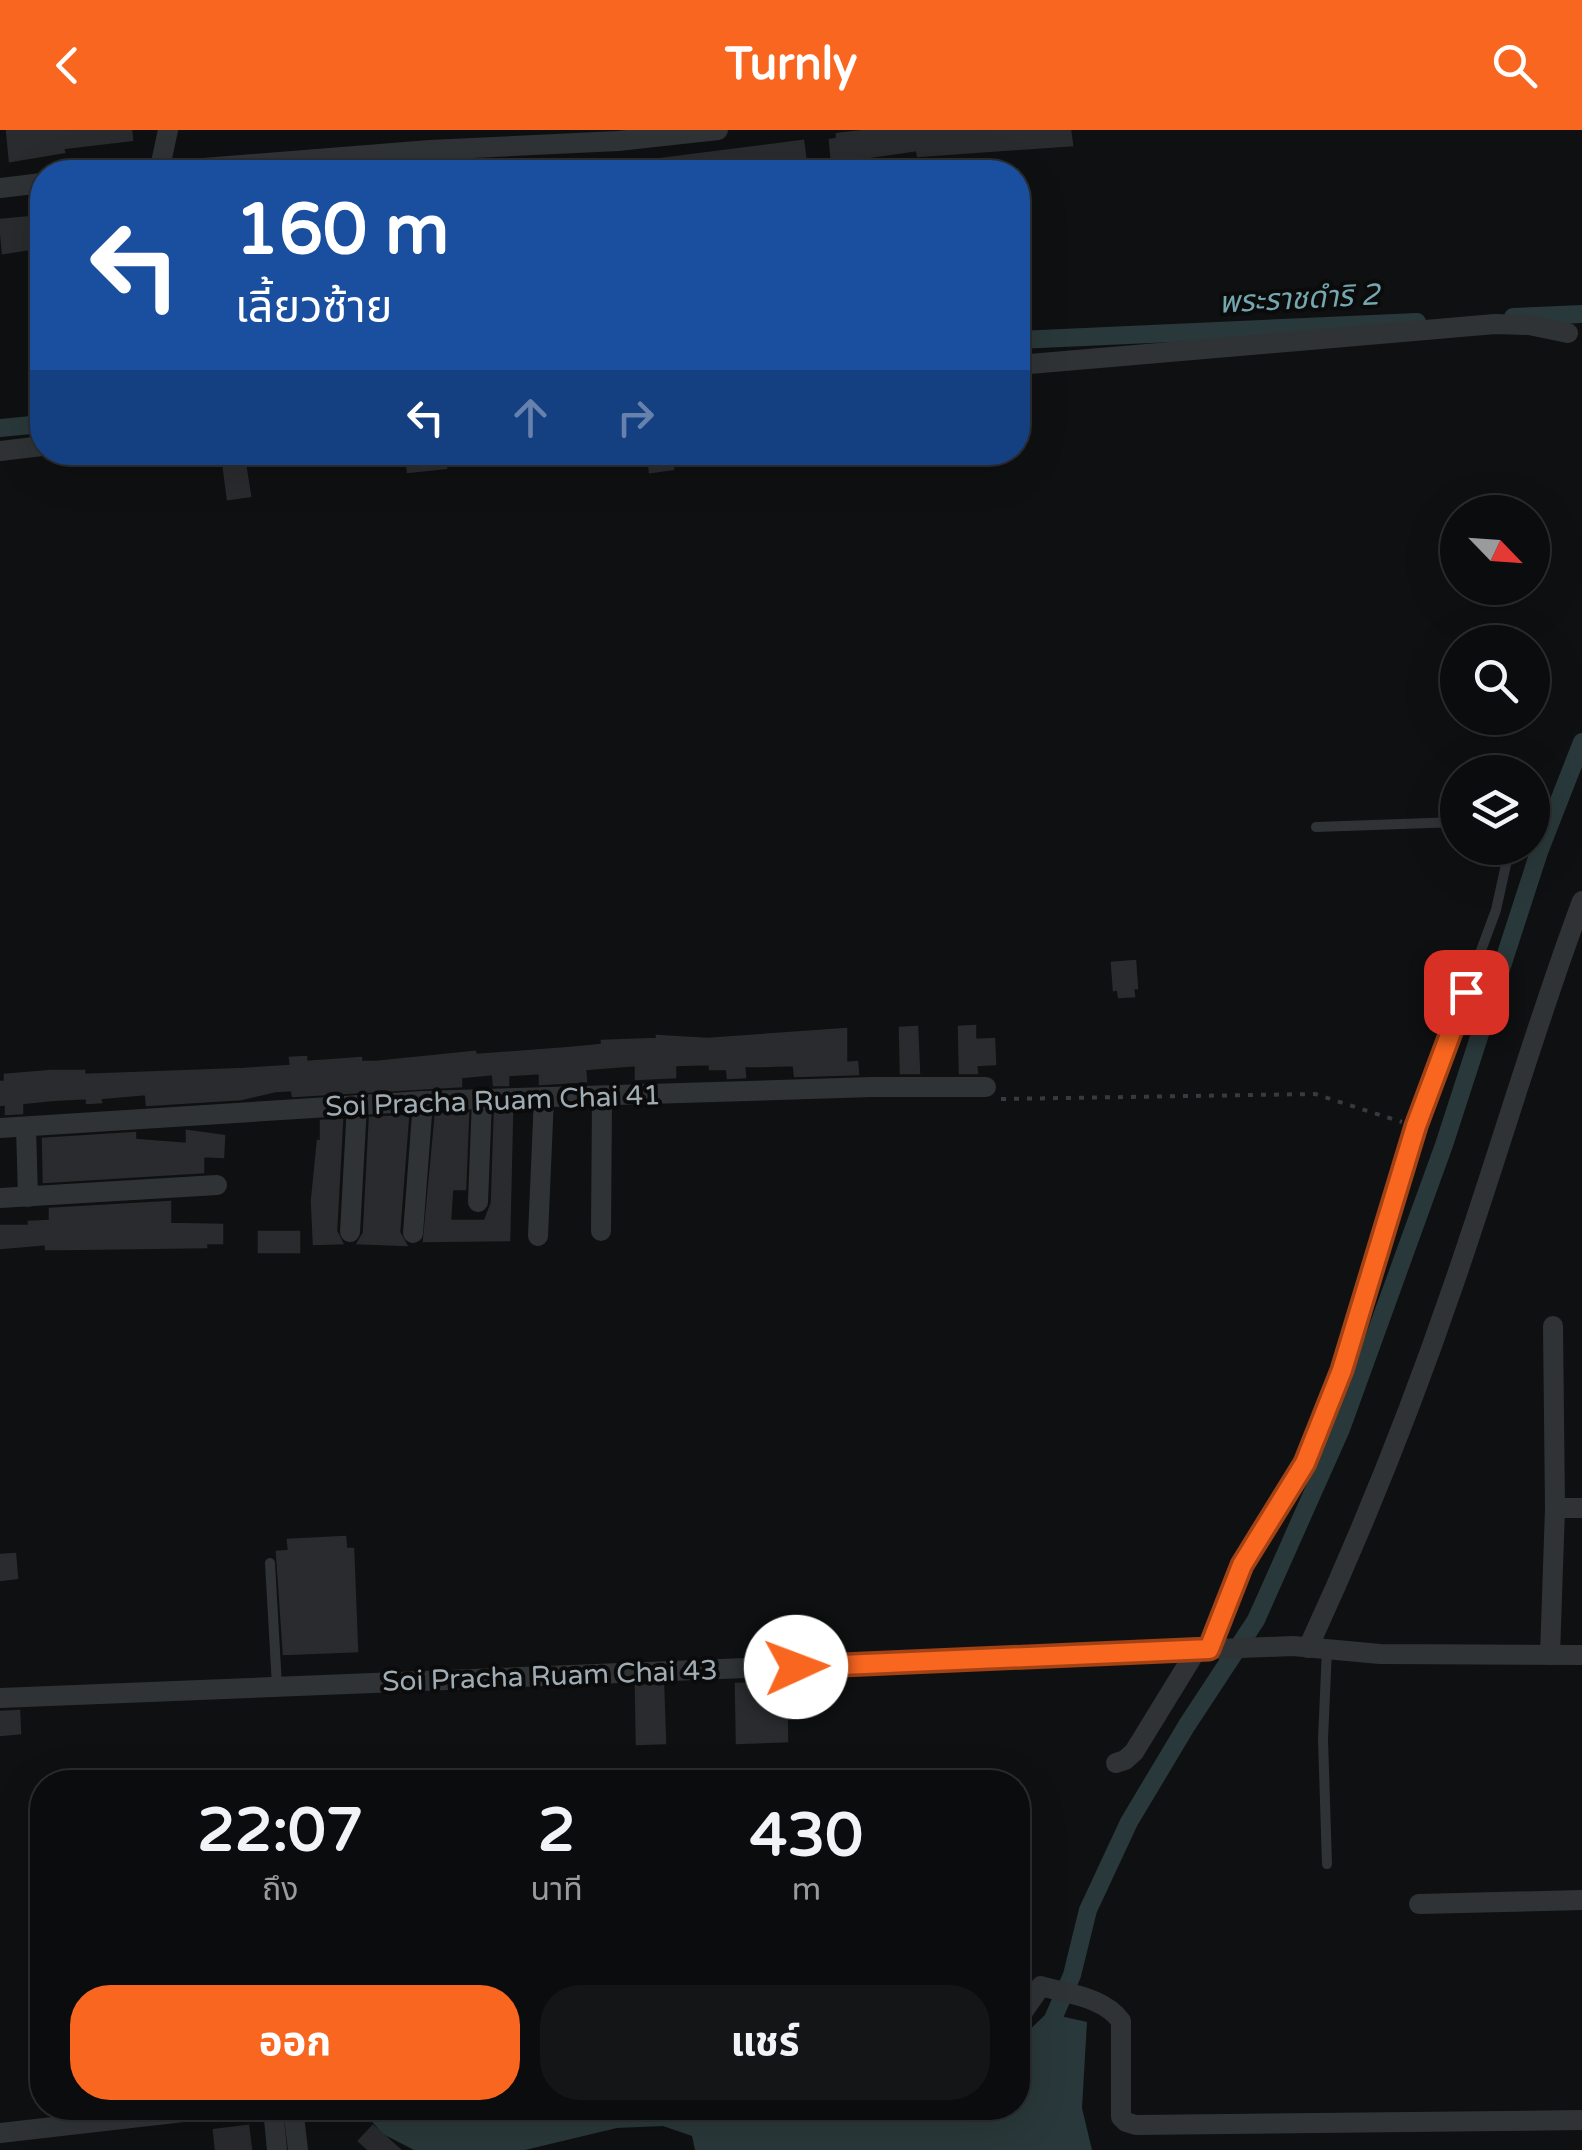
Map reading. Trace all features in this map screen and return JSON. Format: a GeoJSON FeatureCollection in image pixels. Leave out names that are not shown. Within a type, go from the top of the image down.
{"type":"FeatureCollection","features":[{"type":"Feature","properties":{"kind":"street"},"geometry":{"type":"LineString","coordinates":[[159,160],[168,130]]}},
{"type":"Feature","properties":{"kind":"street"},"geometry":{"type":"LineString","coordinates":[[305,160],[618,142],[717,130]]}},
{"type":"Feature","properties":{"kind":"street"},"geometry":{"type":"LineString","coordinates":[[0,188],[30,184]]}},
{"type":"Feature","properties":{"kind":"street"},"geometry":{"type":"LineString","coordinates":[[1030,364],[1495,324],[1568,333]]}},
{"type":"Feature","properties":{"kind":"street"},"geometry":{"type":"LineString","coordinates":[[0,451],[30,447]]}},
{"type":"Feature","properties":{"kind":"street"},"geometry":{"type":"LineString","coordinates":[[1310,1648],[1402,1429],[1582,901]]}},
{"type":"Feature","properties":{"kind":"street","name":"Soi Pracha Ruam Chai 41"},"geometry":{"type":"LineString","coordinates":[[0,1128],[423,1101],[873,1087],[992,1094]]}},
{"type":"Feature","properties":{"kind":"street"},"geometry":{"type":"LineString","coordinates":[[601,1231],[602,1096]]}},
{"type":"Feature","properties":{"kind":"street"},"geometry":{"type":"LineString","coordinates":[[538,1236],[544,1097]]}},
{"type":"Feature","properties":{"kind":"street"},"geometry":{"type":"LineString","coordinates":[[478,1202],[482,1099]]}},
{"type":"Feature","properties":{"kind":"street"},"geometry":{"type":"LineString","coordinates":[[413,1233],[423,1101]]}},
{"type":"Feature","properties":{"kind":"street"},"geometry":{"type":"LineString","coordinates":[[350,1232],[357,1106]]}},
{"type":"Feature","properties":{"kind":"street"},"geometry":{"type":"LineString","coordinates":[[26,1127],[28,1197]]}},
{"type":"Feature","properties":{"kind":"street"},"geometry":{"type":"LineString","coordinates":[[0,1198],[217,1184]]}},
{"type":"Feature","properties":{"kind":"street"},"geometry":{"type":"LineString","coordinates":[[1550,1655],[1556,1508],[1553,1326]]}},
{"type":"Feature","properties":{"kind":"street"},"geometry":{"type":"LineString","coordinates":[[1556,1508],[1582,1508]]}},
{"type":"Feature","properties":{"kind":"street","name":"Soi Pracha Ruam Chai 43"},"geometry":{"type":"LineString","coordinates":[[0,1698],[1208,1650],[1310,1648],[1380,1654],[1582,1655]]}},
{"type":"Feature","properties":{"kind":"street"},"geometry":{"type":"LineString","coordinates":[[1116,1763],[1134,1752],[1208,1650]]}},
{"type":"Feature","properties":{"kind":"street"},"geometry":{"type":"LineString","coordinates":[[1419,1904],[1582,1900]]}},
{"type":"Feature","properties":{"kind":"street"},"geometry":{"type":"LineString","coordinates":[[1030,2002],[1041,1986],[1114,2011],[1121,2021],[1120,2117],[1136,2125],[1582,2120]]}},
{"type":"Feature","properties":{"kind":"street"},"geometry":{"type":"LineString","coordinates":[[0,2133],[113,2120]]}},
{"type":"Feature","properties":{"kind":"street"},"geometry":{"type":"LineString","coordinates":[[274,2120],[277,2150]]}},
{"type":"Feature","properties":{"kind":"street"},"geometry":{"type":"LineString","coordinates":[[294,2120],[298,2150]]}},
{"type":"Feature","properties":{"kind":"lane"},"geometry":{"type":"LineString","coordinates":[[1316,827],[1440,823]]}},
{"type":"Feature","properties":{"kind":"lane"},"geometry":{"type":"LineString","coordinates":[[1208,1650],[1242,1565],[1305,1463],[1342,1370],[1416,1126],[1496,910],[1506,865]]}},
{"type":"Feature","properties":{"kind":"lane"},"geometry":{"type":"LineString","coordinates":[[270,1563],[277,1687]]}},
{"type":"Feature","properties":{"kind":"lane"},"geometry":{"type":"LineString","coordinates":[[1310,1648],[1323,1740],[1327,1864]]}},
{"type":"Feature","properties":{"kind":"path"},"geometry":{"type":"LineString","coordinates":[[992,1094],[1315,1094],[1416,1126]]}},
{"type":"Feature","properties":{"kind":"shaded area"},"geometry":{"type":"Polygon","coordinates":[[[1047,2013],[1087,2022],[1082,2108],[1092,2150],[695,2150],[692,2136],[663,2126],[617,2128],[525,2150],[414,2150],[383,2134],[371,2120],[1030,2120],[1030,2029],[1047,2013]]]}},
{"type":"Feature","properties":{"kind":"building"},"geometry":{"type":"Polygon","coordinates":[[[7,130],[131,130],[132,140],[63,148],[64,152],[10,161],[7,130]]]}},
{"type":"Feature","properties":{"kind":"building"},"geometry":{"type":"Polygon","coordinates":[[[873,130],[1070,130],[1072,145],[918,156],[917,150],[832,160],[830,140],[837,139],[837,134],[873,130]]]}},
{"type":"Feature","properties":{"kind":"building"},"geometry":{"type":"Polygon","coordinates":[[[803,141],[805,160],[653,160],[803,141]]]}},
{"type":"Feature","properties":{"kind":"building"},"geometry":{"type":"Polygon","coordinates":[[[30,217],[30,249],[3,253],[0,220],[30,217]]]}},
{"type":"Feature","properties":{"kind":"building"},"geometry":{"type":"Polygon","coordinates":[[[224,465],[245,465],[250,496],[228,499],[224,465]]]}},
{"type":"Feature","properties":{"kind":"building"},"geometry":{"type":"Polygon","coordinates":[[[407,465],[446,465],[446,468],[408,472],[407,465]]]}},
{"type":"Feature","properties":{"kind":"building"},"geometry":{"type":"Polygon","coordinates":[[[649,465],[673,465],[673,469],[650,472],[649,465]]]}},
{"type":"Feature","properties":{"kind":"building"},"geometry":{"type":"Polygon","coordinates":[[[1135,961],[1134,996],[1119,997],[1118,989],[1114,990],[1112,963],[1135,961]]]}},
{"type":"Feature","properties":{"kind":"building"},"geometry":{"type":"Polygon","coordinates":[[[975,1026],[975,1040],[994,1039],[995,1064],[976,1065],[977,1073],[960,1073],[959,1027],[975,1026]]]}},
{"type":"Feature","properties":{"kind":"building"},"geometry":{"type":"Polygon","coordinates":[[[917,1027],[919,1073],[901,1073],[900,1028],[917,1027]]]}},
{"type":"Feature","properties":{"kind":"building"},"geometry":{"type":"Polygon","coordinates":[[[846,1029],[846,1063],[857,1062],[858,1074],[795,1076],[794,1065],[744,1066],[745,1077],[728,1078],[727,1069],[710,1069],[710,1064],[675,1065],[675,1077],[636,1079],[636,1065],[585,1069],[586,1081],[573,1082],[540,1084],[540,1073],[508,1075],[508,1085],[494,1085],[493,1074],[461,1077],[461,1086],[293,1096],[292,1090],[275,1091],[241,1099],[147,1105],[146,1094],[100,1098],[101,1102],[87,1103],[87,1098],[22,1103],[22,1113],[6,1114],[6,1104],[0,1105],[0,1082],[5,1082],[5,1075],[244,1069],[291,1066],[290,1058],[306,1057],[306,1062],[361,1058],[361,1062],[376,1062],[570,1048],[657,1036],[708,1039],[846,1029]]]}},
{"type":"Feature","properties":{"kind":"building"},"geometry":{"type":"Polygon","coordinates":[[[495,1112],[512,1113],[509,1240],[424,1241],[436,1114],[468,1113],[465,1189],[452,1189],[450,1221],[485,1221],[492,1203],[495,1112]]]}},
{"type":"Feature","properties":{"kind":"building"},"geometry":{"type":"Polygon","coordinates":[[[408,1116],[399,1232],[406,1245],[358,1243],[364,1233],[370,1118],[408,1116]]]}},
{"type":"Feature","properties":{"kind":"building"},"geometry":{"type":"Polygon","coordinates":[[[342,1120],[336,1231],[342,1243],[314,1244],[312,1201],[321,1121],[342,1120]]]}},
{"type":"Feature","properties":{"kind":"building"},"geometry":{"type":"Polygon","coordinates":[[[187,1131],[224,1136],[223,1157],[203,1156],[203,1172],[44,1182],[43,1139],[135,1133],[135,1140],[187,1144],[187,1131]]]}},
{"type":"Feature","properties":{"kind":"building"},"geometry":{"type":"Polygon","coordinates":[[[170,1202],[170,1224],[222,1225],[222,1243],[206,1243],[206,1247],[46,1249],[46,1244],[0,1248],[0,1226],[50,1221],[50,1209],[170,1202]]]}},
{"type":"Feature","properties":{"kind":"building"},"geometry":{"type":"Polygon","coordinates":[[[259,1232],[299,1232],[299,1252],[259,1252],[259,1232]]]}},
{"type":"Feature","properties":{"kind":"building"},"geometry":{"type":"Polygon","coordinates":[[[345,1537],[346,1549],[353,1549],[357,1651],[284,1654],[277,1552],[289,1551],[288,1540],[345,1537]]]}},
{"type":"Feature","properties":{"kind":"building"},"geometry":{"type":"Polygon","coordinates":[[[15,1554],[17,1578],[0,1580],[0,1555],[15,1554]]]}},
{"type":"Feature","properties":{"kind":"building"},"geometry":{"type":"Polygon","coordinates":[[[786,1683],[787,1741],[737,1743],[736,1684],[786,1683]]]}},
{"type":"Feature","properties":{"kind":"building"},"geometry":{"type":"Polygon","coordinates":[[[663,1685],[665,1743],[637,1744],[636,1686],[663,1685]]]}},
{"type":"Feature","properties":{"kind":"building"},"geometry":{"type":"Polygon","coordinates":[[[19,1711],[20,1733],[0,1735],[0,1712],[19,1711]]]}},
{"type":"Feature","properties":{"kind":"building"},"geometry":{"type":"Polygon","coordinates":[[[248,2126],[251,2150],[216,2150],[214,2130],[248,2126]]]}},
{"type":"Feature","properties":{"kind":"building"},"geometry":{"type":"Polygon","coordinates":[[[373,2126],[400,2150],[369,2150],[359,2141],[373,2126]]]}},
{"type":"Feature","properties":{"kind":"waterway","name":"พระราชดำริ 2"},"geometry":{"type":"LineString","coordinates":[[1513,317],[1582,314]]}},
{"type":"Feature","properties":{"kind":"waterway","name":"พระราชดำริ 2"},"geometry":{"type":"LineString","coordinates":[[1030,339],[1417,322]]}},
{"type":"Feature","properties":{"kind":"waterway","name":"พระราชดำริ 2"},"geometry":{"type":"LineString","coordinates":[[0,428],[30,425]]}},
{"type":"Feature","properties":{"kind":"waterway"},"geometry":{"type":"LineString","coordinates":[[1046,2035],[1072,1975],[1088,1910],[1129,1822],[1256,1620],[1341,1429],[1444,1145],[1539,852],[1582,742]]}},
{"type":"Feature","properties":{"kind":"route"},"geometry":{"type":"LineString","coordinates":[[796,1667],[1209,1649],[1242,1565],[1305,1463],[1342,1370],[1416,1126],[1466,992]]}}]}
